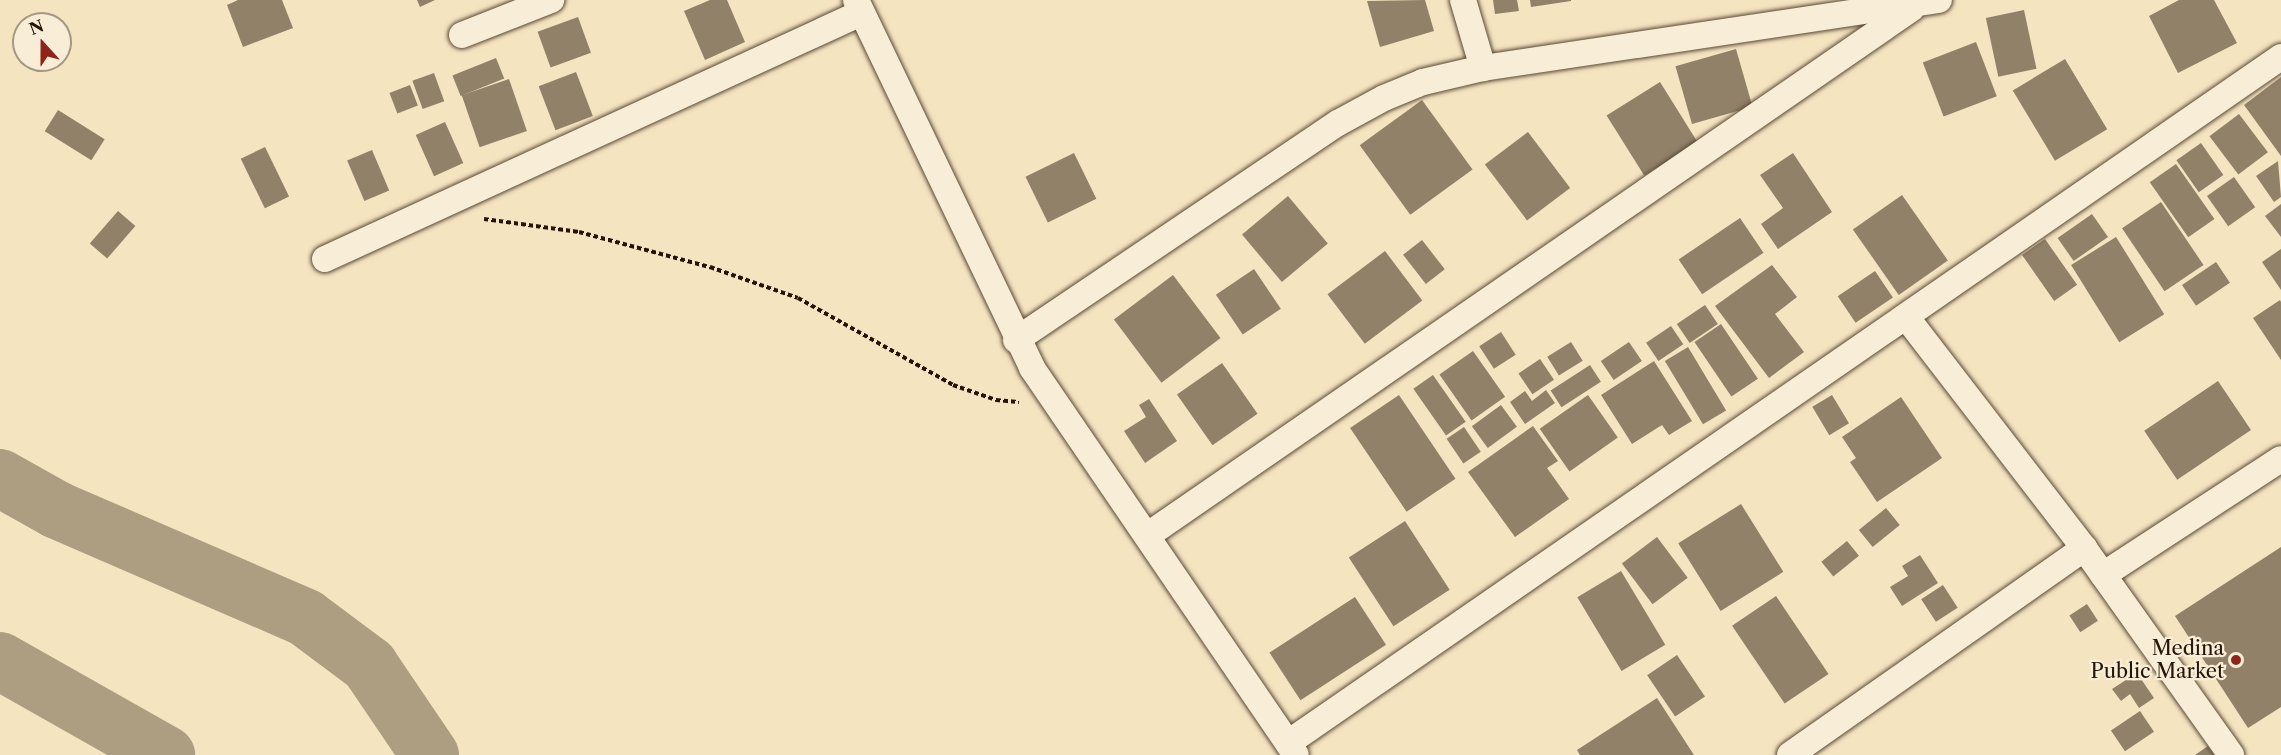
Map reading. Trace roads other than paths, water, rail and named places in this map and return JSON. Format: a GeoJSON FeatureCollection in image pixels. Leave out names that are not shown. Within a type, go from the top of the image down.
{"type":"FeatureCollection","features":[{"type":"Feature","properties":{"kind":"street"},"geometry":{"type":"LineString","coordinates":[[462,35],[550,0]]}},
{"type":"Feature","properties":{"kind":"street"},"geometry":{"type":"LineString","coordinates":[[1463,0],[1483,68]]}},
{"type":"Feature","properties":{"kind":"street"},"geometry":{"type":"LineString","coordinates":[[1016,340],[1338,123],[1384,98],[1423,82],[1483,68],[1928,3]]}},
{"type":"Feature","properties":{"kind":"street"},"geometry":{"type":"LineString","coordinates":[[1148,536],[1928,3]]}},
{"type":"Feature","properties":{"kind":"street"},"geometry":{"type":"LineString","coordinates":[[325,259],[858,7],[1016,340],[1055,404],[1148,536],[1292,749],[2281,57]]}},
{"type":"Feature","properties":{"kind":"street"},"geometry":{"type":"LineString","coordinates":[[1907,318],[2084,548],[2231,755]]}},
{"type":"Feature","properties":{"kind":"street"},"geometry":{"type":"LineString","coordinates":[[2103,575],[2281,459]]}},
{"type":"Feature","properties":{"kind":"street"},"geometry":{"type":"LineString","coordinates":[[1790,755],[2084,548]]}},
{"type":"Feature","properties":{"kind":"waterway"},"geometry":{"type":"LineString","coordinates":[[0,478],[57,510],[306,618],[369,665],[430,755]]}},
{"type":"Feature","properties":{"kind":"waterway"},"geometry":{"type":"LineString","coordinates":[[0,661],[166,755]]}},
{"type":"Feature","properties":{"kind":"place","name":"Medina Public Market"},"geometry":{"type":"Point","coordinates":[2236,660]}}]}
